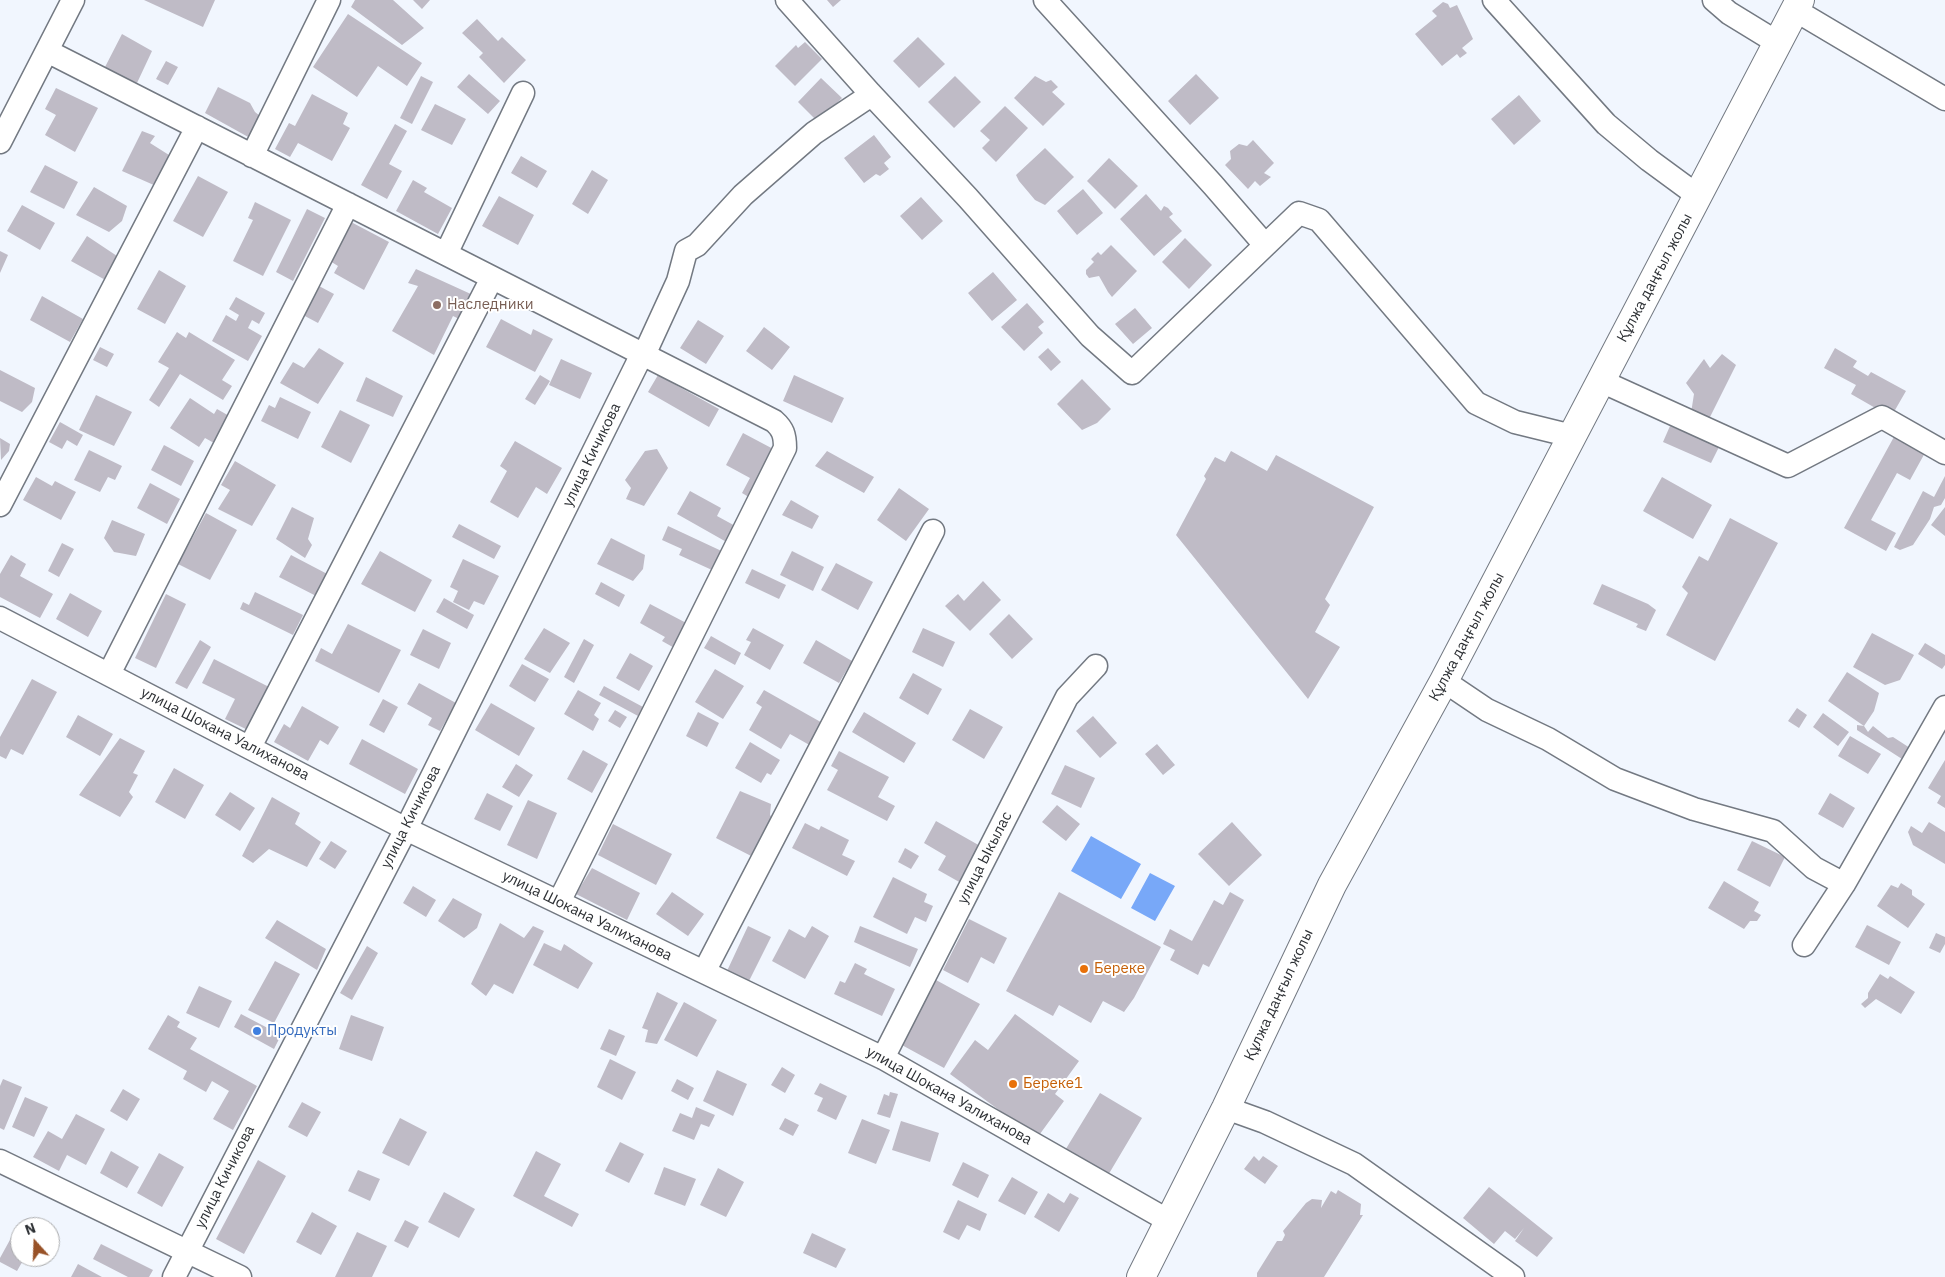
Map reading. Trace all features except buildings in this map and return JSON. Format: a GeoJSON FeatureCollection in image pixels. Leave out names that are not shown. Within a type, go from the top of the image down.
{"type":"FeatureCollection","features":[{"type":"Feature","properties":{"kind":"main road","name":"Құлжа даңғыл жолы"},"geometry":{"type":"LineString","coordinates":[[1141,1277],[1226,1108],[1332,885],[1444,681],[1798,5]]}},
{"type":"Feature","properties":{"kind":"street"},"geometry":{"type":"LineString","coordinates":[[0,142],[73,0]]}},
{"type":"Feature","properties":{"kind":"street"},"geometry":{"type":"LineString","coordinates":[[252,156],[329,0]]}},
{"type":"Feature","properties":{"kind":"street"},"geometry":{"type":"LineString","coordinates":[[787,0],[968,198],[1090,336],[1132,373],[1299,213],[1319,220],[1476,403],[1515,422],[1572,436]]}},
{"type":"Feature","properties":{"kind":"street"},"geometry":{"type":"LineString","coordinates":[[1045,0],[1265,245]]}},
{"type":"Feature","properties":{"kind":"street"},"geometry":{"type":"LineString","coordinates":[[1494,0],[1606,124],[1649,160],[1698,196]]}},
{"type":"Feature","properties":{"kind":"street"},"geometry":{"type":"LineString","coordinates":[[1714,0],[1729,13],[1778,43]]}},
{"type":"Feature","properties":{"kind":"street"},"geometry":{"type":"LineString","coordinates":[[1798,5],[1945,99]]}},
{"type":"Feature","properties":{"kind":"street"},"geometry":{"type":"LineString","coordinates":[[47,51],[774,421],[781,427],[785,436],[784,448],[559,902]]}},
{"type":"Feature","properties":{"kind":"street"},"geometry":{"type":"LineString","coordinates":[[446,254],[523,94]]}},
{"type":"Feature","properties":{"kind":"street","name":"улица Кичикова"},"geometry":{"type":"LineString","coordinates":[[174,1277],[406,828],[643,354],[678,281],[686,252],[697,245],[743,196],[814,133],[872,95]]}},
{"type":"Feature","properties":{"kind":"street"},"geometry":{"type":"LineString","coordinates":[[0,505],[197,127]]}},
{"type":"Feature","properties":{"kind":"street"},"geometry":{"type":"LineString","coordinates":[[109,674],[348,204]]}},
{"type":"Feature","properties":{"kind":"street"},"geometry":{"type":"LineString","coordinates":[[250,748],[492,278]]}},
{"type":"Feature","properties":{"kind":"street"},"geometry":{"type":"LineString","coordinates":[[1601,381],[1788,466],[1882,417],[1945,454]]}},
{"type":"Feature","properties":{"kind":"street"},"geometry":{"type":"LineString","coordinates":[[704,972],[933,531]]}},
{"type":"Feature","properties":{"kind":"street","name":"улица Шокана Уалиханова"},"geometry":{"type":"LineString","coordinates":[[0,618],[406,828],[883,1058],[1169,1221]]}},
{"type":"Feature","properties":{"kind":"street","name":"улица Ыкылас"},"geometry":{"type":"LineString","coordinates":[[883,1058],[1067,697],[1096,666]]}},
{"type":"Feature","properties":{"kind":"street"},"geometry":{"type":"LineString","coordinates":[[1444,681],[1487,710],[1548,739],[1615,779],[1694,809],[1773,831],[1814,868],[1844,884]]}},
{"type":"Feature","properties":{"kind":"street"},"geometry":{"type":"LineString","coordinates":[[1804,945],[1844,884],[1945,707]]}},
{"type":"Feature","properties":{"kind":"street"},"geometry":{"type":"LineString","coordinates":[[1226,1108],[1265,1122],[1354,1164],[1512,1277]]}},
{"type":"Feature","properties":{"kind":"street"},"geometry":{"type":"LineString","coordinates":[[0,1161],[240,1277]]}},
{"type":"Feature","properties":{"kind":"water"},"geometry":{"type":"Polygon","coordinates":[[[1091,836],[1141,864],[1121,899],[1071,871],[1091,836]]]}},
{"type":"Feature","properties":{"kind":"water"},"geometry":{"type":"Polygon","coordinates":[[[1150,873],[1175,886],[1155,921],[1131,908],[1150,873]]]}},
{"type":"Feature","properties":{"kind":"place","name":"Наследники"},"geometry":{"type":"Point","coordinates":[437,305]}},
{"type":"Feature","properties":{"kind":"place","name":"Береке"},"geometry":{"type":"Point","coordinates":[1084,969]}},
{"type":"Feature","properties":{"kind":"place","name":"Продукты"},"geometry":{"type":"Point","coordinates":[257,1031]}},
{"type":"Feature","properties":{"kind":"place","name":"Береке1"},"geometry":{"type":"Point","coordinates":[1013,1084]}}]}
